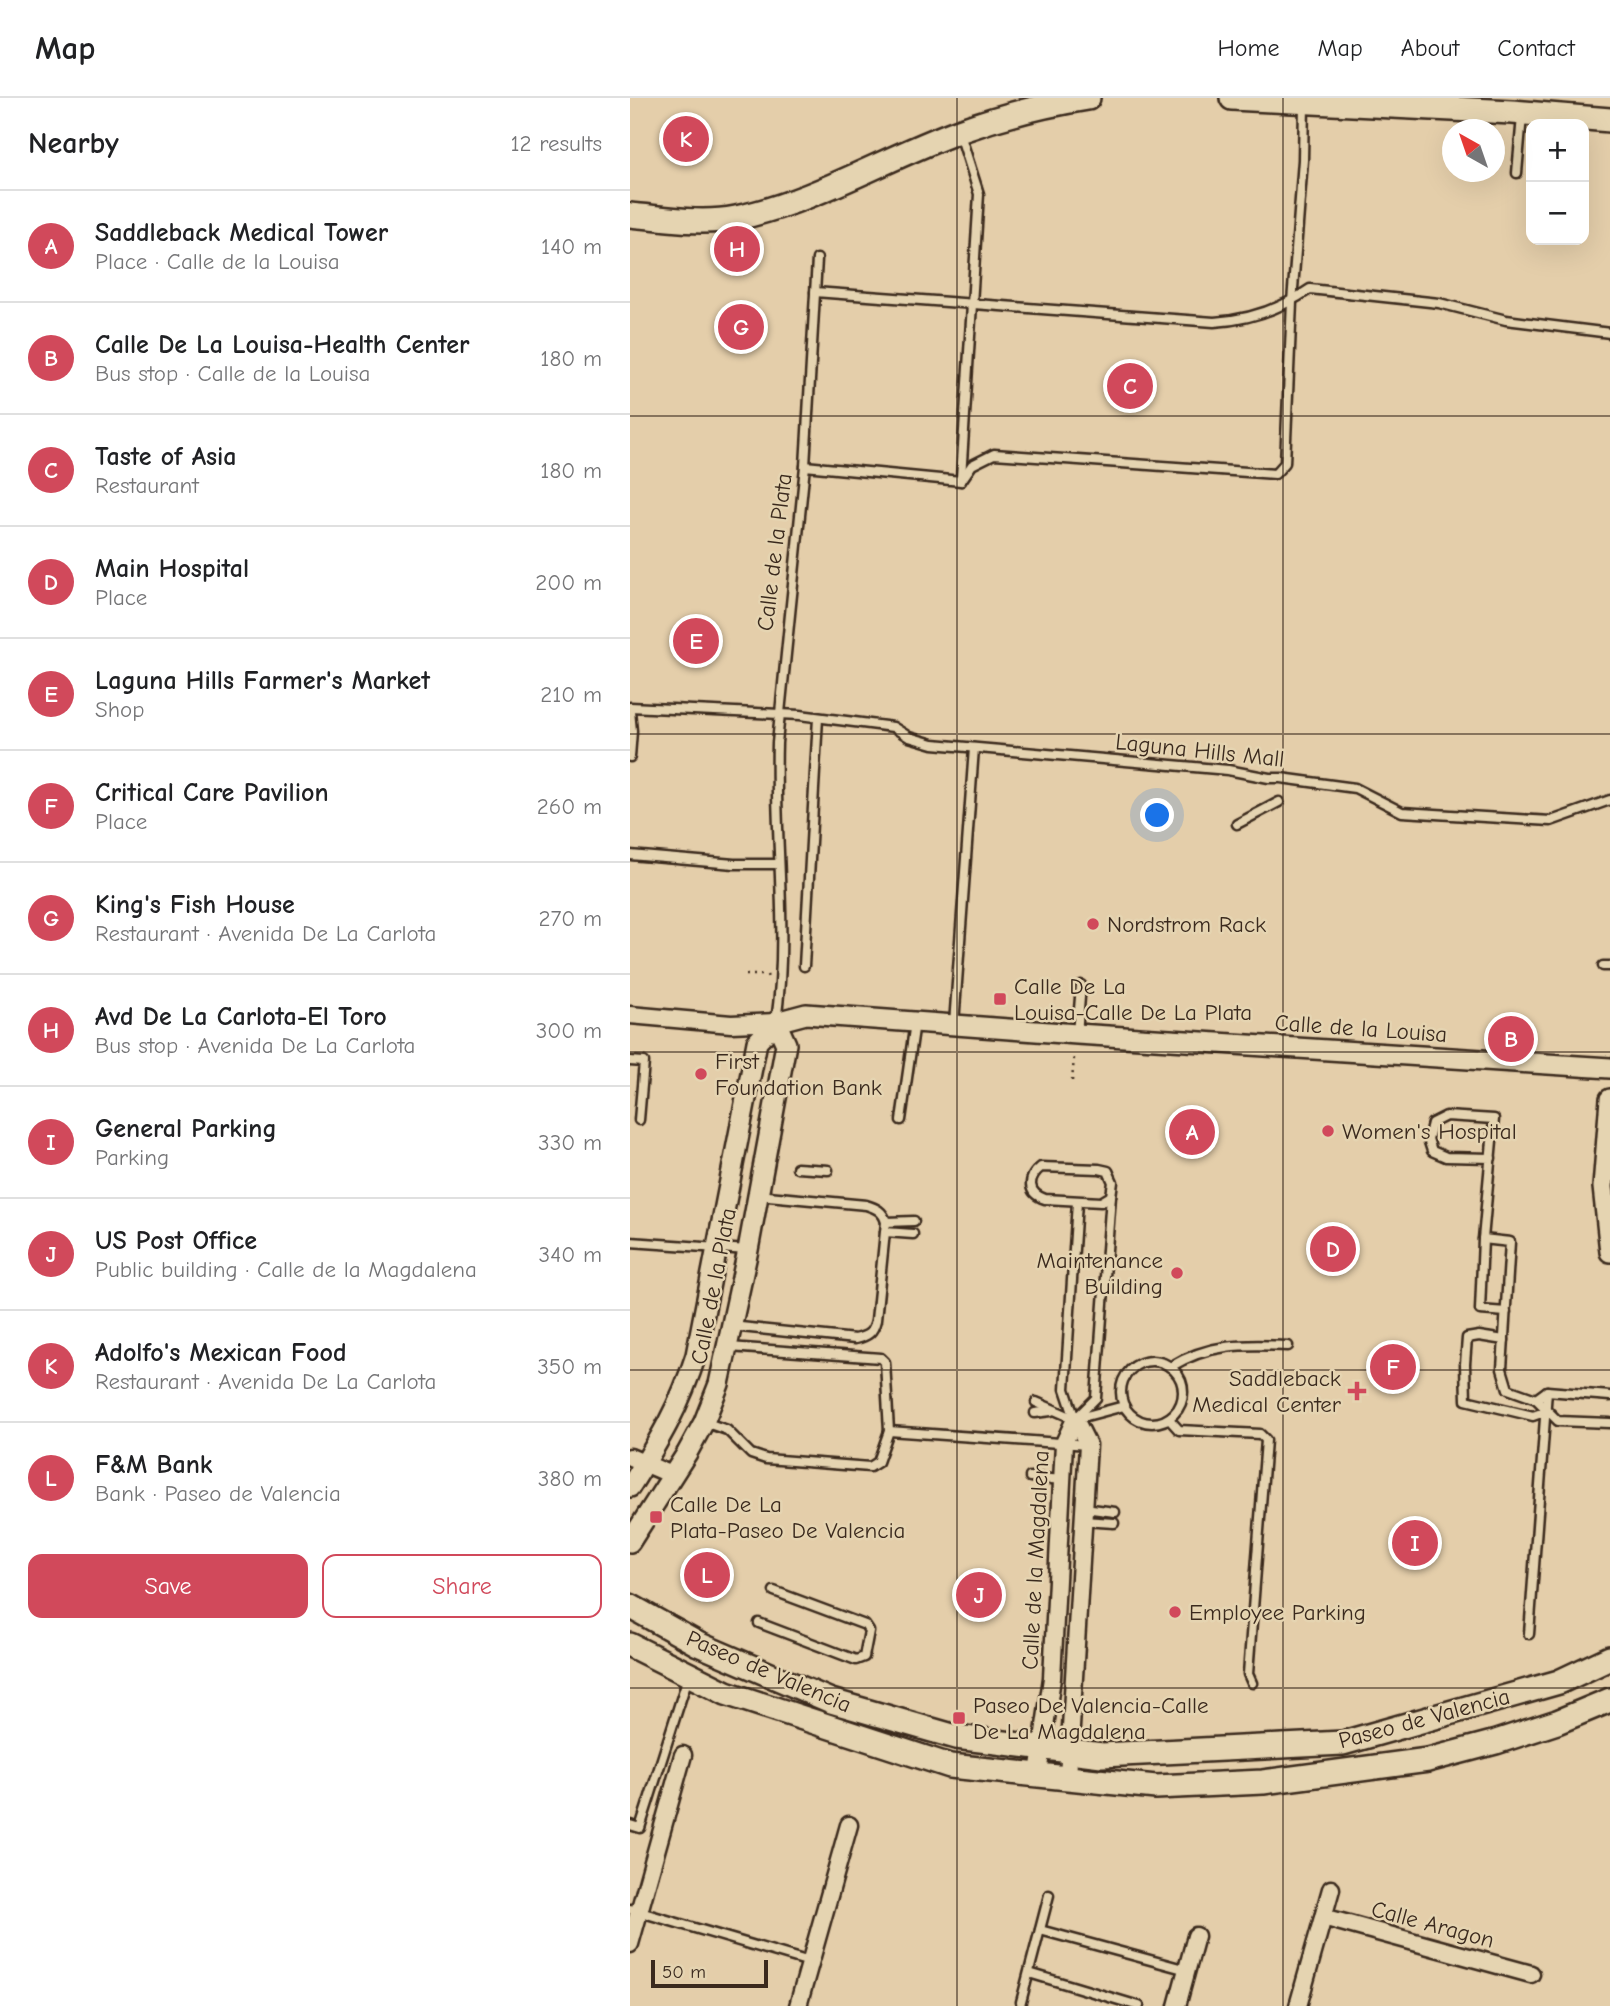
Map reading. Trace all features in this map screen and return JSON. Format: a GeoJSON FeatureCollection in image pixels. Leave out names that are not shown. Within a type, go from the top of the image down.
{"type":"FeatureCollection","features":[{"type":"Feature","properties":{"kind":"main road"},"geometry":{"type":"LineString","coordinates":[[630,215],[693,221],[738,218],[793,200],[959,131],[1040,106],[1088,98]]}},
{"type":"Feature","properties":{"kind":"main road"},"geometry":{"type":"LineString","coordinates":[[1232,98],[1610,120]]}},
{"type":"Feature","properties":{"kind":"main road","name":"Paseo de Valencia"},"geometry":{"type":"LineString","coordinates":[[630,1606],[698,1644],[831,1701],[956,1737],[1102,1755],[1343,1744],[1559,1682],[1610,1658]]}},
{"type":"Feature","properties":{"kind":"main road","name":"Paseo de Valencia"},"geometry":{"type":"LineString","coordinates":[[630,1645],[726,1693],[950,1766],[1156,1787],[1264,1782],[1428,1760],[1558,1722],[1610,1700]]}},
{"type":"Feature","properties":{"kind":"street","name":"Calle de la Louisa"},"geometry":{"type":"LineString","coordinates":[[776,1022],[801,1013],[1077,1034],[1610,1068]]}},
{"type":"Feature","properties":{"kind":"street"},"geometry":{"type":"LineString","coordinates":[[630,1015],[731,1024],[776,1022]]}},
{"type":"Feature","properties":{"kind":"street","name":"Calle de la Plata"},"geometry":{"type":"LineString","coordinates":[[630,1487],[638,1460],[684,1394],[696,1355],[757,1042],[776,1022],[786,1044],[756,1195],[748,1250],[719,1384],[704,1422],[630,1542]]}},
{"type":"Feature","properties":{"kind":"street"},"geometry":{"type":"LineString","coordinates":[[1610,1099],[1603,1187],[1610,1252]]}},
{"type":"Feature","properties":{"kind":"street","name":"Calle de la Magdalena"},"geometry":{"type":"LineString","coordinates":[[1038,1774],[1052,1678],[1064,1443],[1075,1419]]}},
{"type":"Feature","properties":{"kind":"street","name":"Calle de la Magdalena"},"geometry":{"type":"LineString","coordinates":[[1068,1777],[1088,1445],[1075,1419]]}},
{"type":"Feature","properties":{"kind":"street"},"geometry":{"type":"LineString","coordinates":[[638,1460],[672,1475]]}},
{"type":"Feature","properties":{"kind":"street"},"geometry":{"type":"LineString","coordinates":[[630,1944],[635,1910],[684,1755]]}},
{"type":"Feature","properties":{"kind":"street"},"geometry":{"type":"LineString","coordinates":[[798,2006],[849,1825]]}},
{"type":"Feature","properties":{"kind":"street"},"geometry":{"type":"LineString","coordinates":[[1298,2006],[1331,1889]]}},
{"type":"Feature","properties":{"kind":"street","name":"Calle Aragon"},"geometry":{"type":"LineString","coordinates":[[1323,1917],[1531,1974]]}},
{"type":"Feature","properties":{"kind":"street"},"geometry":{"type":"LineString","coordinates":[[1177,2006],[1196,1936]]}},
{"type":"Feature","properties":{"kind":"lane"},"geometry":{"type":"LineString","coordinates":[[961,481],[972,465],[994,454],[1275,474],[1285,463],[1304,102]]}},
{"type":"Feature","properties":{"kind":"lane"},"geometry":{"type":"LineString","coordinates":[[1517,173],[1522,113]]}},
{"type":"Feature","properties":{"kind":"lane"},"geometry":{"type":"LineString","coordinates":[[959,131],[979,194],[961,481]]}},
{"type":"Feature","properties":{"kind":"lane"},"geometry":{"type":"LineString","coordinates":[[805,466],[817,259]]}},
{"type":"Feature","properties":{"kind":"lane"},"geometry":{"type":"LineString","coordinates":[[815,292],[1214,322],[1235,321],[1292,302],[1310,289],[1439,303],[1506,320],[1610,333]]}},
{"type":"Feature","properties":{"kind":"lane","name":"Calle de la Plata"},"geometry":{"type":"LineString","coordinates":[[776,1022],[781,985],[777,743],[805,466],[961,481]]}},
{"type":"Feature","properties":{"kind":"lane"},"geometry":{"type":"LineString","coordinates":[[630,709],[630,757]]}},
{"type":"Feature","properties":{"kind":"lane","name":"Laguna Hills Mall"},"geometry":{"type":"LineString","coordinates":[[630,709],[781,714],[893,727],[909,737],[933,744],[1228,770],[1269,778],[1355,788],[1402,812],[1551,821],[1610,800]]}},
{"type":"Feature","properties":{"kind":"lane"},"geometry":{"type":"LineString","coordinates":[[804,966],[818,719]]}},
{"type":"Feature","properties":{"kind":"lane"},"geometry":{"type":"LineString","coordinates":[[954,1025],[974,748]]}},
{"type":"Feature","properties":{"kind":"lane"},"geometry":{"type":"LineString","coordinates":[[1237,824],[1279,802]]}},
{"type":"Feature","properties":{"kind":"lane"},"geometry":{"type":"LineString","coordinates":[[630,855],[734,864],[778,864]]}},
{"type":"Feature","properties":{"kind":"lane"},"geometry":{"type":"LineString","coordinates":[[1077,1034],[1081,985]]}},
{"type":"Feature","properties":{"kind":"lane"},"geometry":{"type":"LineString","coordinates":[[901,1120],[915,1022]]}},
{"type":"Feature","properties":{"kind":"lane"},"geometry":{"type":"LineString","coordinates":[[630,1061],[645,1062],[639,1120]]}},
{"type":"Feature","properties":{"kind":"lane"},"geometry":{"type":"LineString","coordinates":[[1491,1158],[1446,1157],[1432,1151],[1428,1139],[1432,1123],[1446,1116],[1494,1119],[1491,1158],[1483,1239],[1480,1310],[1506,1312]]}},
{"type":"Feature","properties":{"kind":"lane"},"geometry":{"type":"LineString","coordinates":[[1075,1419],[1096,1398],[1111,1196],[1111,1177],[1104,1170],[1041,1167],[1033,1174],[1030,1182],[1038,1197],[1101,1202],[1111,1196]]}},
{"type":"Feature","properties":{"kind":"lane"},"geometry":{"type":"LineString","coordinates":[[797,1168],[828,1170]]}},
{"type":"Feature","properties":{"kind":"lane"},"geometry":{"type":"LineString","coordinates":[[731,1326],[855,1339],[873,1331],[876,1320],[886,1222],[884,1215],[878,1209],[866,1205],[756,1195]]}},
{"type":"Feature","properties":{"kind":"lane"},"geometry":{"type":"LineString","coordinates":[[1075,1419],[1065,1389],[1077,1202]]}},
{"type":"Feature","properties":{"kind":"lane"},"geometry":{"type":"LineString","coordinates":[[886,1222],[914,1221]]}},
{"type":"Feature","properties":{"kind":"lane"},"geometry":{"type":"LineString","coordinates":[[885,1232],[913,1234]]}},
{"type":"Feature","properties":{"kind":"lane"},"geometry":{"type":"LineString","coordinates":[[1483,1239],[1510,1242],[1502,1369],[1508,1389],[1536,1399],[1558,1421],[1610,1423]]}},
{"type":"Feature","properties":{"kind":"lane"},"geometry":{"type":"LineString","coordinates":[[630,1242],[748,1250]]}},
{"type":"Feature","properties":{"kind":"lane"},"geometry":{"type":"LineString","coordinates":[[1504,1340],[1479,1336],[1467,1338],[1466,1400],[1533,1416],[1547,1411]]}},
{"type":"Feature","properties":{"kind":"lane"},"geometry":{"type":"LineString","coordinates":[[1170,1367],[1190,1355],[1217,1348],[1240,1344],[1288,1346]]}},
{"type":"Feature","properties":{"kind":"lane"},"geometry":{"type":"LineString","coordinates":[[704,1422],[727,1430],[751,1454],[766,1459],[870,1467],[878,1462],[889,1430],[885,1362],[881,1358],[728,1347]]}},
{"type":"Feature","properties":{"kind":"lane"},"geometry":{"type":"LineString","coordinates":[[1151,1362],[1170,1367],[1180,1378],[1183,1395],[1176,1412],[1159,1423],[1138,1420],[1124,1406],[1122,1386],[1132,1369],[1141,1363],[1151,1362]]}},
{"type":"Feature","properties":{"kind":"lane"},"geometry":{"type":"LineString","coordinates":[[1536,1399],[1547,1391],[1610,1396]]}},
{"type":"Feature","properties":{"kind":"lane"},"geometry":{"type":"LineString","coordinates":[[1529,1634],[1547,1391]]}},
{"type":"Feature","properties":{"kind":"lane"},"geometry":{"type":"LineString","coordinates":[[1036,1402],[1075,1419],[1124,1406]]}},
{"type":"Feature","properties":{"kind":"lane"},"geometry":{"type":"LineString","coordinates":[[1035,1413],[1054,1410]]}},
{"type":"Feature","properties":{"kind":"lane"},"geometry":{"type":"LineString","coordinates":[[1169,1419],[1179,1430],[1260,1434],[1266,1440],[1248,1674],[1252,1683]]}},
{"type":"Feature","properties":{"kind":"lane"},"geometry":{"type":"LineString","coordinates":[[889,1430],[1088,1445]]}},
{"type":"Feature","properties":{"kind":"lane"},"geometry":{"type":"LineString","coordinates":[[1030,1477],[1062,1480]]}},
{"type":"Feature","properties":{"kind":"lane"},"geometry":{"type":"LineString","coordinates":[[1084,1515],[1115,1512]]}},
{"type":"Feature","properties":{"kind":"lane"},"geometry":{"type":"LineString","coordinates":[[1084,1515],[1114,1523]]}},
{"type":"Feature","properties":{"kind":"lane"},"geometry":{"type":"LineString","coordinates":[[760,1623],[856,1660],[864,1657],[869,1631],[865,1625],[774,1591]]}},
{"type":"Feature","properties":{"kind":"lane"},"geometry":{"type":"LineString","coordinates":[[630,1825],[640,1828],[689,1675]]}},
{"type":"Feature","properties":{"kind":"lane"},"geometry":{"type":"LineString","coordinates":[[1021,2002],[1049,1895]]}},
{"type":"Feature","properties":{"kind":"lane"},"geometry":{"type":"LineString","coordinates":[[635,1910],[810,1962]]}},
{"type":"Feature","properties":{"kind":"lane"},"geometry":{"type":"LineString","coordinates":[[1040,1930],[1187,1970]]}},
{"type":"Feature","properties":{"kind":"lane"},"geometry":{"type":"LineString","coordinates":[[1029,1973],[1139,2006]]}},
{"type":"Feature","properties":{"kind":"path"},"geometry":{"type":"LineString","coordinates":[[746,975],[767,975],[768,978]]}},
{"type":"Feature","properties":{"kind":"path"},"geometry":{"type":"LineString","coordinates":[[1072,1081],[1074,1058]]}},
{"type":"Feature","properties":{"kind":"place","name":"Adolfo's Mexican Food"},"geometry":{"type":"Point","coordinates":[686,139]}},
{"type":"Feature","properties":{"kind":"place","name":"Avd De La Carlota-El Toro"},"geometry":{"type":"Point","coordinates":[737,249]}},
{"type":"Feature","properties":{"kind":"place","name":"King's Fish House"},"geometry":{"type":"Point","coordinates":[741,327]}},
{"type":"Feature","properties":{"kind":"place","name":"Taste of Asia"},"geometry":{"type":"Point","coordinates":[1130,386]}},
{"type":"Feature","properties":{"kind":"place","name":"Laguna Hills Farmer's Market"},"geometry":{"type":"Point","coordinates":[696,641]}},
{"type":"Feature","properties":{"kind":"place","name":"Nordstrom Rack"},"geometry":{"type":"Point","coordinates":[1093,924]}},
{"type":"Feature","properties":{"kind":"place","name":"Calle De La Louisa-Calle De La Plata"},"geometry":{"type":"Point","coordinates":[1000,999]}},
{"type":"Feature","properties":{"kind":"place","name":"Calle De La Louisa-Health Center"},"geometry":{"type":"Point","coordinates":[1511,1039]}},
{"type":"Feature","properties":{"kind":"place","name":"First Foundation Bank"},"geometry":{"type":"Point","coordinates":[701,1074]}},
{"type":"Feature","properties":{"kind":"place","name":"Women's Hospital"},"geometry":{"type":"Point","coordinates":[1328,1131]}},
{"type":"Feature","properties":{"kind":"place","name":"Saddleback Medical Tower"},"geometry":{"type":"Point","coordinates":[1192,1132]}},
{"type":"Feature","properties":{"kind":"place","name":"Main Hospital"},"geometry":{"type":"Point","coordinates":[1333,1249]}},
{"type":"Feature","properties":{"kind":"place","name":"Maintenance Building"},"geometry":{"type":"Point","coordinates":[1177,1273]}},
{"type":"Feature","properties":{"kind":"place","name":"Critical Care Pavilion"},"geometry":{"type":"Point","coordinates":[1393,1367]}},
{"type":"Feature","properties":{"kind":"place","name":"Saddleback Medical Center"},"geometry":{"type":"Point","coordinates":[1357,1391]}},
{"type":"Feature","properties":{"kind":"place","name":"Calle De La Plata-Paseo De Valencia"},"geometry":{"type":"Point","coordinates":[656,1517]}},
{"type":"Feature","properties":{"kind":"place","name":"General Parking"},"geometry":{"type":"Point","coordinates":[1415,1543]}},
{"type":"Feature","properties":{"kind":"place","name":"F&M Bank"},"geometry":{"type":"Point","coordinates":[707,1575]}},
{"type":"Feature","properties":{"kind":"place","name":"US Post Office"},"geometry":{"type":"Point","coordinates":[979,1595]}},
{"type":"Feature","properties":{"kind":"place","name":"Employee Parking"},"geometry":{"type":"Point","coordinates":[1175,1612]}},
{"type":"Feature","properties":{"kind":"place","name":"Paseo De Valencia-Calle De La Magdalena"},"geometry":{"type":"Point","coordinates":[959,1718]}}]}
